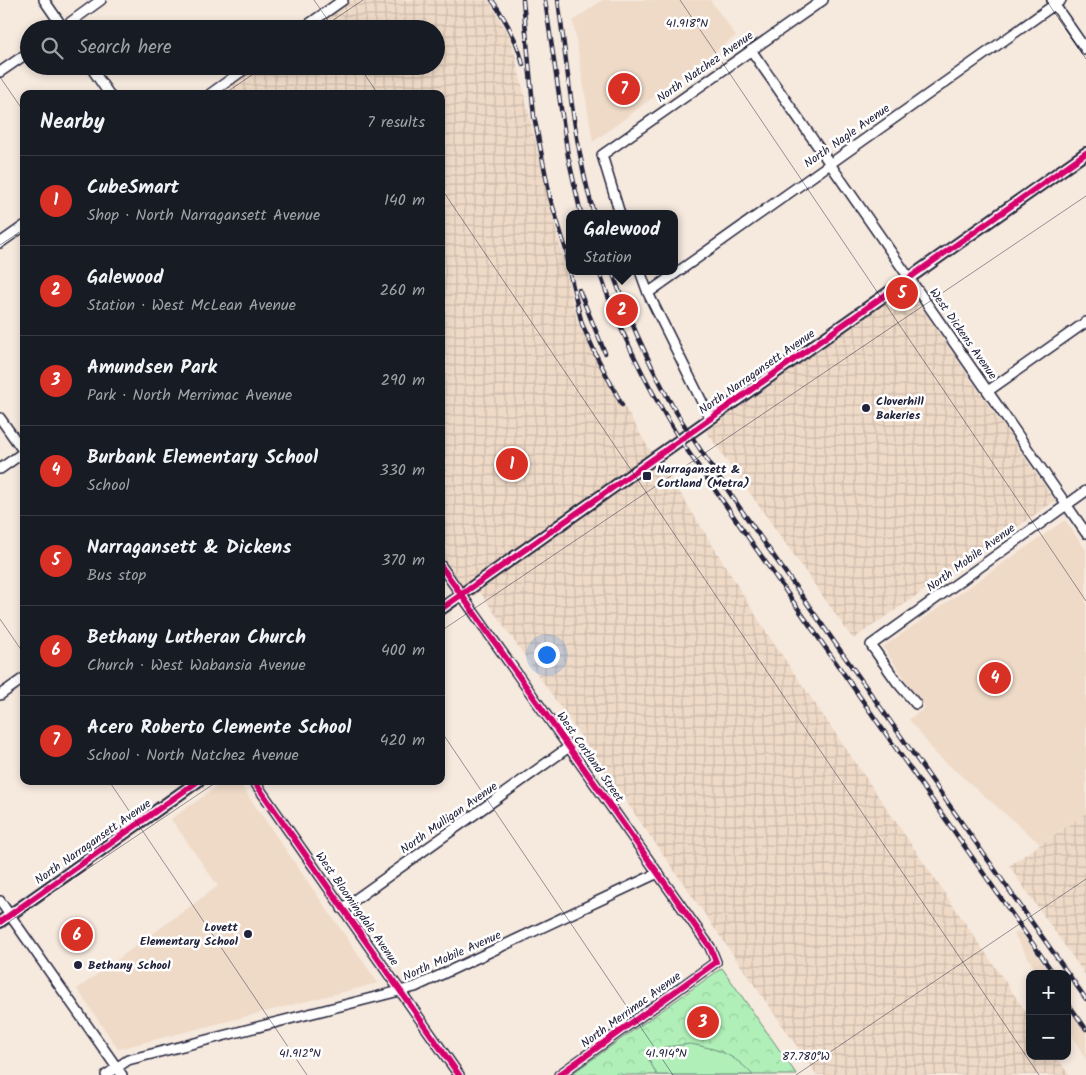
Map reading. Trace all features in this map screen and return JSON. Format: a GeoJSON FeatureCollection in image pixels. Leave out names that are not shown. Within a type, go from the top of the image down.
{"type":"FeatureCollection","features":[{"type":"Feature","properties":{"kind":"street"},"geometry":{"type":"LineString","coordinates":[[44,0],[57,20]]}},
{"type":"Feature","properties":{"kind":"street"},"geometry":{"type":"LineString","coordinates":[[73,20],[101,0]]}},
{"type":"Feature","properties":{"kind":"street"},"geometry":{"type":"LineString","coordinates":[[315,20],[343,0]]}},
{"type":"Feature","properties":{"kind":"street","name":"North Natchez Avenue"},"geometry":{"type":"LineString","coordinates":[[619,210],[602,155],[823,0]]}},
{"type":"Feature","properties":{"kind":"street"},"geometry":{"type":"LineString","coordinates":[[1056,1],[1086,50]]}},
{"type":"Feature","properties":{"kind":"street","name":"North Nagle Avenue"},"geometry":{"type":"LineString","coordinates":[[678,272],[1056,1]]}},
{"type":"Feature","properties":{"kind":"street","name":"West Dickens Avenue"},"geometry":{"type":"LineString","coordinates":[[751,50],[1086,533]]}},
{"type":"Feature","properties":{"kind":"street"},"geometry":{"type":"LineString","coordinates":[[0,72],[20,58]]}},
{"type":"Feature","properties":{"kind":"street"},"geometry":{"type":"LineString","coordinates":[[96,75],[106,90]]}},
{"type":"Feature","properties":{"kind":"street"},"geometry":{"type":"LineString","coordinates":[[216,90],[236,75]]}},
{"type":"Feature","properties":{"kind":"street","name":"North Narragansett Avenue"},"geometry":{"type":"LineString","coordinates":[[445,606],[1086,153]]}},
{"type":"Feature","properties":{"kind":"street"},"geometry":{"type":"LineString","coordinates":[[0,243],[20,229]]}},
{"type":"Feature","properties":{"kind":"street"},"geometry":{"type":"LineString","coordinates":[[641,275],[648,293],[710,418]]}},
{"type":"Feature","properties":{"kind":"street","name":"North Nagle Avenue"},"geometry":{"type":"LineString","coordinates":[[648,293],[673,275]]}},
{"type":"Feature","properties":{"kind":"street"},"geometry":{"type":"LineString","coordinates":[[988,391],[1086,322]]}},
{"type":"Feature","properties":{"kind":"street"},"geometry":{"type":"LineString","coordinates":[[0,418],[20,446]]}},
{"type":"Feature","properties":{"kind":"street"},"geometry":{"type":"LineString","coordinates":[[0,469],[20,455]]}},
{"type":"Feature","properties":{"kind":"street","name":"North Mobile Avenue"},"geometry":{"type":"LineString","coordinates":[[916,704],[897,682],[871,645],[1086,491]]}},
{"type":"Feature","properties":{"kind":"street","name":"West Cortland Street"},"geometry":{"type":"LineString","coordinates":[[445,571],[710,947],[716,962]]}},
{"type":"Feature","properties":{"kind":"street"},"geometry":{"type":"LineString","coordinates":[[0,695],[20,681]]}},
{"type":"Feature","properties":{"kind":"street","name":"North Mulligan Avenue"},"geometry":{"type":"LineString","coordinates":[[342,908],[569,747]]}},
{"type":"Feature","properties":{"kind":"street","name":"North Narragansett Avenue"},"geometry":{"type":"LineString","coordinates":[[0,922],[192,785]]}},
{"type":"Feature","properties":{"kind":"street","name":"West Bloomingdale Avenue"},"geometry":{"type":"LineString","coordinates":[[257,785],[459,1075]]}},
{"type":"Feature","properties":{"kind":"street","name":"North Mobile Avenue"},"geometry":{"type":"LineString","coordinates":[[106,1075],[119,1071],[128,1060],[415,987],[658,873]]}},
{"type":"Feature","properties":{"kind":"street"},"geometry":{"type":"LineString","coordinates":[[0,900],[119,1071]]}},
{"type":"Feature","properties":{"kind":"street","name":"North Merrimac Avenue"},"geometry":{"type":"LineString","coordinates":[[558,1075],[716,962]]}},
{"type":"Feature","properties":{"kind":"shaded area"},"geometry":{"type":"Polygon","coordinates":[[[334,0],[488,0],[511,38],[578,324],[646,444],[677,488],[768,635],[1026,1012],[1026,1060],[1059,1060],[1069,1075],[817,1075],[480,592],[470,598],[445,563],[445,90],[207,90],[227,75],[445,75],[445,20],[306,20],[334,0]]]}},
{"type":"Feature","properties":{"kind":"shaded area"},"geometry":{"type":"Polygon","coordinates":[[[602,0],[710,0],[736,36],[593,142],[573,21],[602,0]]]}},
{"type":"Feature","properties":{"kind":"shaded area"},"geometry":{"type":"Polygon","coordinates":[[[907,287],[1055,501],[853,639],[706,431],[907,287]]]}},
{"type":"Feature","properties":{"kind":"shaded area"},"geometry":{"type":"Polygon","coordinates":[[[1065,520],[1086,550],[1086,813],[1040,844],[936,754],[909,719],[925,708],[883,647],[1065,520]]]}},
{"type":"Feature","properties":{"kind":"shaded area","name":"Lovett Elementary School"},"geometry":{"type":"Polygon","coordinates":[[[219,785],[241,785],[378,983],[118,1049],[77,989],[218,886],[171,819],[219,785]]]}},
{"type":"Feature","properties":{"kind":"shaded area"},"geometry":{"type":"Polygon","coordinates":[[[1086,813],[1086,976],[1009,866],[1086,813]]]}},
{"type":"Feature","properties":{"kind":"shaded area"},"geometry":{"type":"Polygon","coordinates":[[[1020,931],[1047,970],[1036,970],[1014,934],[1020,931]]]}},
{"type":"Feature","properties":{"kind":"shaded area"},"geometry":{"type":"Polygon","coordinates":[[[1071,1003],[1086,1024],[1086,1060],[1071,1033],[1071,1003]]]}},
{"type":"Feature","properties":{"kind":"green space"},"geometry":{"type":"Polygon","coordinates":[[[722,968],[797,1075],[570,1075],[722,968]]]}},
{"type":"Feature","properties":{"kind":"green space"},"geometry":{"type":"Polygon","coordinates":[[[690,1044],[717,1050],[732,1057],[753,1075],[657,1075],[647,1056],[665,1047],[690,1044]]]}},
{"type":"Feature","properties":{"kind":"railway"},"geometry":{"type":"LineString","coordinates":[[492,0],[511,31],[523,65]]}},
{"type":"Feature","properties":{"kind":"railway"},"geometry":{"type":"LineString","coordinates":[[523,0],[534,116],[550,197],[566,250]]}},
{"type":"Feature","properties":{"kind":"railway"},"geometry":{"type":"LineString","coordinates":[[545,0],[568,156],[580,210]]}},
{"type":"Feature","properties":{"kind":"railway"},"geometry":{"type":"LineString","coordinates":[[558,0],[576,135],[593,210]]}},
{"type":"Feature","properties":{"kind":"railway"},"geometry":{"type":"LineString","coordinates":[[570,275],[582,324],[622,405]]}},
{"type":"Feature","properties":{"kind":"railway"},"geometry":{"type":"LineString","coordinates":[[600,275],[615,315],[635,358],[680,440],[1051,970]]}},
{"type":"Feature","properties":{"kind":"railway"},"geometry":{"type":"LineString","coordinates":[[614,275],[652,367],[676,413],[694,441],[1086,999]]}},
{"type":"Feature","properties":{"kind":"railway"},"geometry":{"type":"LineString","coordinates":[[579,290],[605,353]]}},
{"type":"Feature","properties":{"kind":"railway"},"geometry":{"type":"LineString","coordinates":[[1071,1008],[1086,1029]]}},
{"type":"Feature","properties":{"kind":"cycle path"},"geometry":{"type":"LineString","coordinates":[[445,606],[1086,153]]}},
{"type":"Feature","properties":{"kind":"cycle path"},"geometry":{"type":"LineString","coordinates":[[445,572],[710,947],[716,962],[559,1075]]}},
{"type":"Feature","properties":{"kind":"cycle path"},"geometry":{"type":"LineString","coordinates":[[0,922],[192,785]]}},
{"type":"Feature","properties":{"kind":"cycle path"},"geometry":{"type":"LineString","coordinates":[[257,785],[459,1075]]}},
{"type":"Feature","properties":{"kind":"place","name":"Acero Roberto Clemente School"},"geometry":{"type":"Point","coordinates":[624,89]}},
{"type":"Feature","properties":{"kind":"place","name":"Narragansett & Dickens"},"geometry":{"type":"Point","coordinates":[902,293]}},
{"type":"Feature","properties":{"kind":"place","name":"Galewood"},"geometry":{"type":"Point","coordinates":[622,310]}},
{"type":"Feature","properties":{"kind":"place","name":"Cloverhill Bakeries"},"geometry":{"type":"Point","coordinates":[866,408]}},
{"type":"Feature","properties":{"kind":"place","name":"CubeSmart"},"geometry":{"type":"Point","coordinates":[512,464]}},
{"type":"Feature","properties":{"kind":"place","name":"Narragansett & Cortland (Metra)"},"geometry":{"type":"Point","coordinates":[647,476]}},
{"type":"Feature","properties":{"kind":"place","name":"Burbank Elementary School"},"geometry":{"type":"Point","coordinates":[995,678]}},
{"type":"Feature","properties":{"kind":"place","name":"Lovett Elementary School"},"geometry":{"type":"Point","coordinates":[248,934]}},
{"type":"Feature","properties":{"kind":"place","name":"Bethany Lutheran Church"},"geometry":{"type":"Point","coordinates":[77,935]}},
{"type":"Feature","properties":{"kind":"place","name":"Bethany School"},"geometry":{"type":"Point","coordinates":[78,965]}},
{"type":"Feature","properties":{"kind":"place","name":"Amundsen Park"},"geometry":{"type":"Point","coordinates":[703,1022]}}]}
